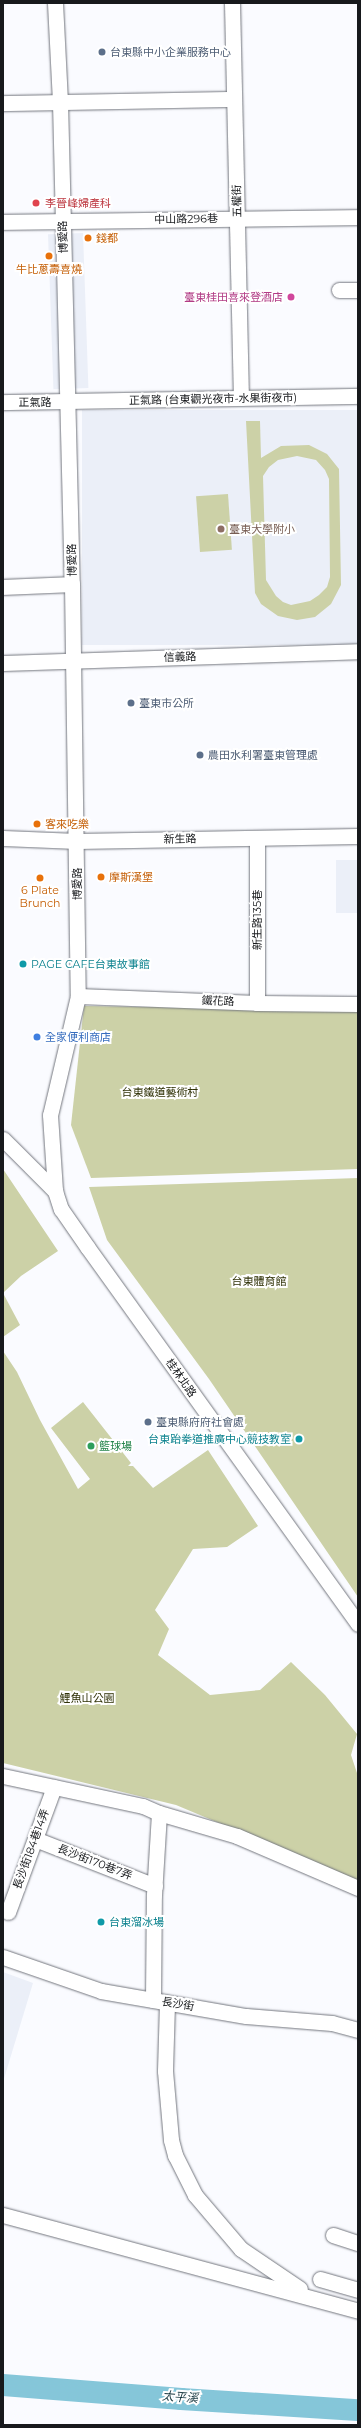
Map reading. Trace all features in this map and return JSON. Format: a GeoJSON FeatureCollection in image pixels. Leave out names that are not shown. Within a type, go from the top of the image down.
{"type":"FeatureCollection","features":[{"type":"Feature","properties":{"kind":"street","name":"博愛路"},"geometry":{"type":"LineString","coordinates":[[50,1115],[78,996],[77,841],[68,401],[60,102],[55,3]]}},
{"type":"Feature","properties":{"kind":"street","name":"五權街"},"geometry":{"type":"LineString","coordinates":[[232,3],[241,398]]}},
{"type":"Feature","properties":{"kind":"street"},"geometry":{"type":"LineString","coordinates":[[3,103],[234,99]]}},
{"type":"Feature","properties":{"kind":"street","name":"中山路296巷"},"geometry":{"type":"LineString","coordinates":[[3,222],[358,216]]}},
{"type":"Feature","properties":{"kind":"street"},"geometry":{"type":"LineString","coordinates":[[339,290],[358,290]]}},
{"type":"Feature","properties":{"kind":"street","name":"正氣路 (台東觀光夜市-水果街夜市)"},"geometry":{"type":"LineString","coordinates":[[68,401],[358,396]]}},
{"type":"Feature","properties":{"kind":"street","name":"正氣路"},"geometry":{"type":"LineString","coordinates":[[3,402],[68,401]]}},
{"type":"Feature","properties":{"kind":"street"},"geometry":{"type":"LineString","coordinates":[[3,587],[72,584]]}},
{"type":"Feature","properties":{"kind":"street","name":"信義路"},"geometry":{"type":"LineString","coordinates":[[3,663],[358,651]]}},
{"type":"Feature","properties":{"kind":"street","name":"新生路"},"geometry":{"type":"LineString","coordinates":[[3,838],[77,841],[358,836]]}},
{"type":"Feature","properties":{"kind":"street","name":"新生路135巷"},"geometry":{"type":"LineString","coordinates":[[257,838],[257,1003]]}},
{"type":"Feature","properties":{"kind":"street","name":"鐵花路"},"geometry":{"type":"LineString","coordinates":[[78,996],[257,1003],[358,1004]]}},
{"type":"Feature","properties":{"kind":"street","name":"桂林北路"},"geometry":{"type":"LineString","coordinates":[[50,1115],[55,1191],[61,1209],[358,1624]]}},
{"type":"Feature","properties":{"kind":"street"},"geometry":{"type":"LineString","coordinates":[[3,1139],[55,1191]]}},
{"type":"Feature","properties":{"kind":"street"},"geometry":{"type":"LineString","coordinates":[[3,1776],[143,1806],[159,1813],[237,1836],[358,1888]]}},
{"type":"Feature","properties":{"kind":"street","name":"長沙街184巷14弄"},"geometry":{"type":"LineString","coordinates":[[8,1912],[54,1787]]}},
{"type":"Feature","properties":{"kind":"street"},"geometry":{"type":"LineString","coordinates":[[159,1813],[155,1886],[160,2001],[171,2140],[175,2155],[195,2195],[241,2249],[316,2298]]}},
{"type":"Feature","properties":{"kind":"street","name":"長沙街170巷7弄"},"geometry":{"type":"LineString","coordinates":[[35,1839],[155,1886]]}},
{"type":"Feature","properties":{"kind":"street","name":"長沙街"},"geometry":{"type":"LineString","coordinates":[[3,1957],[102,1991],[246,2016],[332,2023],[358,2030]]}},
{"type":"Feature","properties":{"kind":"street"},"geometry":{"type":"LineString","coordinates":[[3,2215],[316,2298],[358,2311]]}},
{"type":"Feature","properties":{"kind":"street"},"geometry":{"type":"LineString","coordinates":[[333,2235],[358,2243]]}},
{"type":"Feature","properties":{"kind":"street"},"geometry":{"type":"LineString","coordinates":[[320,2279],[358,2290]]}},
{"type":"Feature","properties":{"kind":"shaded area"},"geometry":{"type":"Polygon","coordinates":[[[83,233],[88,388],[53,389],[48,234],[83,233]]]}},
{"type":"Feature","properties":{"kind":"shaded area","name":"臺東大學附小"},"geometry":{"type":"Polygon","coordinates":[[[82,410],[358,410],[358,645],[82,645],[82,410]]]}},
{"type":"Feature","properties":{"kind":"shaded area"},"geometry":{"type":"Polygon","coordinates":[[[336,860],[358,860],[358,913],[336,913],[336,860]]]}},
{"type":"Feature","properties":{"kind":"shaded area"},"geometry":{"type":"Polygon","coordinates":[[[3,1972],[33,1983],[3,2082],[3,1972]]]}},
{"type":"Feature","properties":{"kind":"green space"},"geometry":{"type":"Polygon","coordinates":[[[246,421],[260,421],[261,458],[281,446],[309,445],[327,454],[339,469],[341,585],[331,604],[315,617],[297,620],[278,616],[261,604],[255,593],[246,421]],[[297,456],[278,460],[269,467],[263,476],[266,580],[276,596],[283,602],[291,605],[310,601],[319,595],[327,587],[330,577],[329,479],[325,470],[316,460],[297,456]]]}},
{"type":"Feature","properties":{"kind":"green space"},"geometry":{"type":"Polygon","coordinates":[[[228,494],[232,550],[200,552],[196,496],[228,494]]]}},
{"type":"Feature","properties":{"kind":"green space","name":"台東鐵道藝術村"},"geometry":{"type":"Polygon","coordinates":[[[84,1006],[358,1010],[358,1169],[91,1178],[71,1125],[84,1006]]]}},
{"type":"Feature","properties":{"kind":"green space"},"geometry":{"type":"Polygon","coordinates":[[[3,1169],[58,1251],[21,1276],[3,1293],[3,1169]]]}},
{"type":"Feature","properties":{"kind":"green space","name":"台東體育館"},"geometry":{"type":"Polygon","coordinates":[[[358,1178],[358,1597],[209,1379],[107,1240],[89,1187],[358,1178]]]}},
{"type":"Feature","properties":{"kind":"green space"},"geometry":{"type":"Polygon","coordinates":[[[3,1293],[20,1325],[3,1337],[3,1293]]]}},
{"type":"Feature","properties":{"kind":"green space","name":"鯉魚山公園"},"geometry":{"type":"Polygon","coordinates":[[[3,1351],[17,1372],[40,1420],[78,1489],[90,1479],[51,1428],[83,1402],[131,1463],[128,1466],[133,1466],[153,1488],[208,1450],[258,1526],[227,1547],[193,1549],[155,1610],[169,1629],[158,1655],[210,1695],[260,1690],[291,1662],[325,1695],[357,1734],[351,1755],[358,1776],[358,1881],[176,1805],[3,1763],[3,1351]]]}},
{"type":"Feature","properties":{"kind":"waterway","name":"太平溪"},"geometry":{"type":"LineString","coordinates":[[3,2385],[181,2399],[358,2410]]}},
{"type":"Feature","properties":{"kind":"place","name":"台東縣中小企業服務中心"},"geometry":{"type":"Point","coordinates":[102,52]}},
{"type":"Feature","properties":{"kind":"place","name":"李晉峰婦產科"},"geometry":{"type":"Point","coordinates":[36,203]}},
{"type":"Feature","properties":{"kind":"place","name":"錢都"},"geometry":{"type":"Point","coordinates":[88,238]}},
{"type":"Feature","properties":{"kind":"place","name":"牛比蔥壽喜燒"},"geometry":{"type":"Point","coordinates":[49,256]}},
{"type":"Feature","properties":{"kind":"place","name":"臺東桂田喜來登酒店"},"geometry":{"type":"Point","coordinates":[291,297]}},
{"type":"Feature","properties":{"kind":"place","name":"臺東大學附小"},"geometry":{"type":"Point","coordinates":[221,529]}},
{"type":"Feature","properties":{"kind":"place","name":"臺東市公所"},"geometry":{"type":"Point","coordinates":[131,703]}},
{"type":"Feature","properties":{"kind":"place","name":"農田水利署臺東管理處"},"geometry":{"type":"Point","coordinates":[200,755]}},
{"type":"Feature","properties":{"kind":"place","name":"客來吃樂"},"geometry":{"type":"Point","coordinates":[37,824]}},
{"type":"Feature","properties":{"kind":"place","name":"摩斯漢堡"},"geometry":{"type":"Point","coordinates":[101,877]}},
{"type":"Feature","properties":{"kind":"place","name":"6 Plate Brunch"},"geometry":{"type":"Point","coordinates":[40,878]}},
{"type":"Feature","properties":{"kind":"place","name":"PAGE CAFE台東故事館"},"geometry":{"type":"Point","coordinates":[23,964]}},
{"type":"Feature","properties":{"kind":"place","name":"全家便利商店"},"geometry":{"type":"Point","coordinates":[37,1037]}},
{"type":"Feature","properties":{"kind":"place","name":"臺東縣府府社會處"},"geometry":{"type":"Point","coordinates":[148,1422]}},
{"type":"Feature","properties":{"kind":"place","name":"台東跆拳道推廣中心競技教室"},"geometry":{"type":"Point","coordinates":[299,1439]}},
{"type":"Feature","properties":{"kind":"place","name":"籃球場"},"geometry":{"type":"Point","coordinates":[91,1446]}},
{"type":"Feature","properties":{"kind":"place","name":"台東溜冰場"},"geometry":{"type":"Point","coordinates":[101,1922]}}]}
